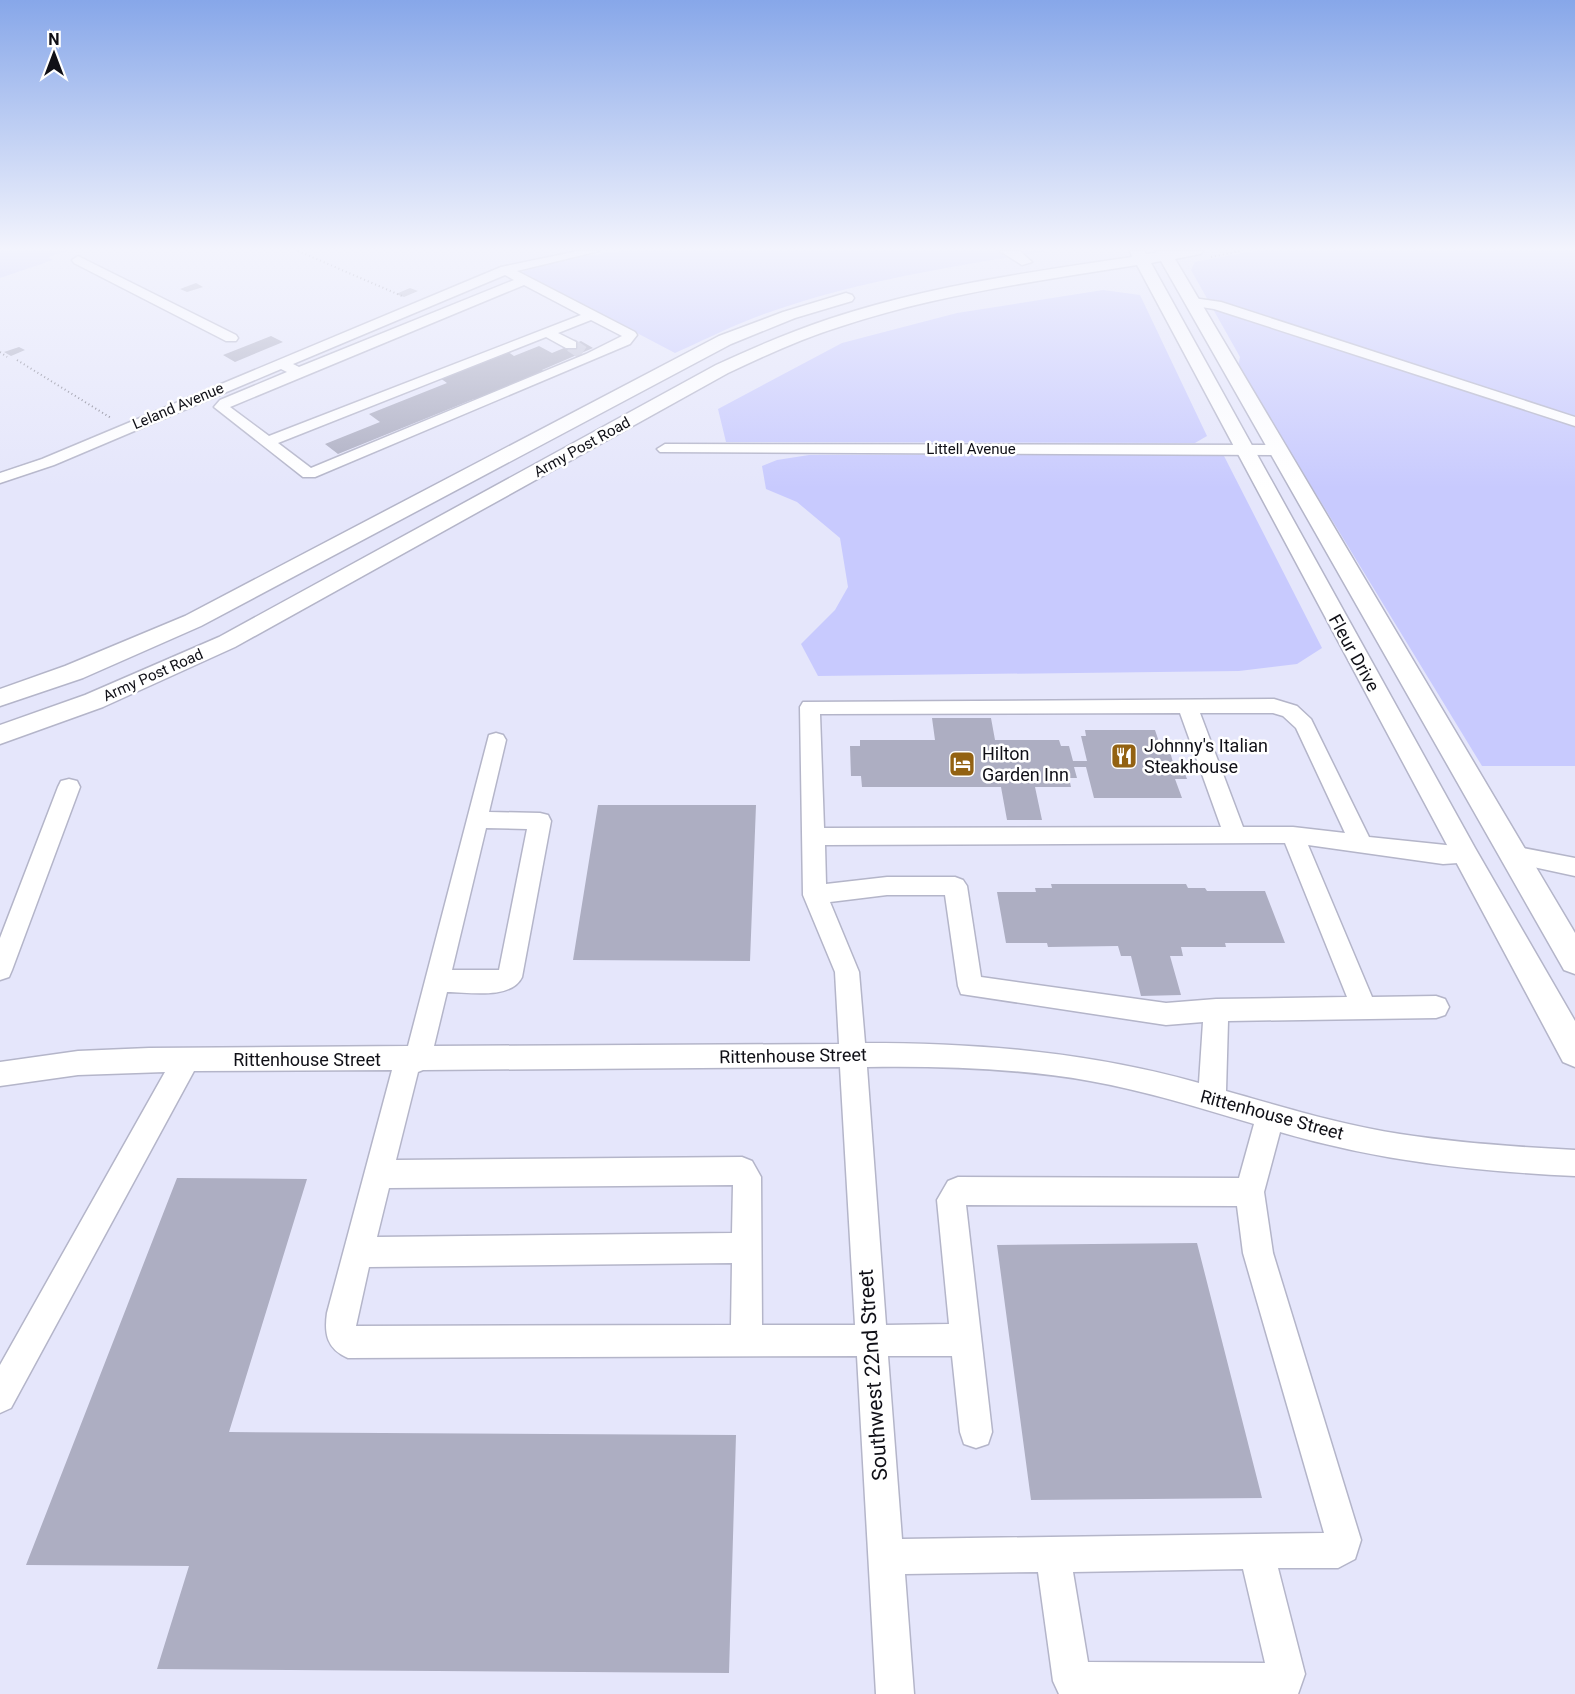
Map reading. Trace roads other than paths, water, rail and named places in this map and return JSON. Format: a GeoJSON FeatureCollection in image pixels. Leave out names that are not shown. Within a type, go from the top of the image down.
{"type":"FeatureCollection","features":[{"type":"Feature","properties":{"kind":"main road","name":"Army Post Road"},"geometry":{"type":"LineString","coordinates":[[0,698],[94,663],[193,621],[725,340],[750,330]]}},
{"type":"Feature","properties":{"kind":"main road","name":"Army Post Road"},"geometry":{"type":"LineString","coordinates":[[0,735],[94,701],[227,642],[722,369],[808,330]]}},
{"type":"Feature","properties":{"kind":"main road","name":"Fleur Drive"},"geometry":{"type":"LineString","coordinates":[[1179,330],[1465,856],[1575,1052]]}},
{"type":"Feature","properties":{"kind":"main road","name":"Fleur Drive"},"geometry":{"type":"LineString","coordinates":[[1209,330],[1575,961]]}},
{"type":"Feature","properties":{"kind":"main road"},"geometry":{"type":"LineString","coordinates":[[1465,856],[1513,855]]}},
{"type":"Feature","properties":{"kind":"street"},"geometry":{"type":"LineString","coordinates":[[215,330],[231,338]]}},
{"type":"Feature","properties":{"kind":"street","name":"Leland Avenue"},"geometry":{"type":"LineString","coordinates":[[0,478],[58,458],[360,330]]}},
{"type":"Feature","properties":{"kind":"street"},"geometry":{"type":"LineString","coordinates":[[402,330],[225,403],[221,408],[309,474],[587,355],[625,341],[630,335],[621,330]]}},
{"type":"Feature","properties":{"kind":"street"},"geometry":{"type":"LineString","coordinates":[[267,442],[555,330]]}},
{"type":"Feature","properties":{"kind":"street"},"geometry":{"type":"LineString","coordinates":[[1293,330],[1575,422]]}},
{"type":"Feature","properties":{"kind":"street"},"geometry":{"type":"LineString","coordinates":[[548,333],[571,345]]}},
{"type":"Feature","properties":{"kind":"street"},"geometry":{"type":"LineString","coordinates":[[280,363],[299,372]]}},
{"type":"Feature","properties":{"kind":"street","name":"Littell Avenue"},"geometry":{"type":"LineString","coordinates":[[665,449],[1278,450]]}},
{"type":"Feature","properties":{"kind":"street"},"geometry":{"type":"LineString","coordinates":[[1188,706],[1235,835]]}},
{"type":"Feature","properties":{"kind":"street"},"geometry":{"type":"LineString","coordinates":[[1362,845],[1304,724],[1290,711],[1274,706],[810,707],[815,895],[887,886],[956,886],[970,987],[1166,1014],[1216,1010],[1436,1007]]}},
{"type":"Feature","properties":{"kind":"street"},"geometry":{"type":"LineString","coordinates":[[496,740],[437,981],[378,1173],[340,1332],[348,1342],[966,1340]]}},
{"type":"Feature","properties":{"kind":"street"},"geometry":{"type":"LineString","coordinates":[[0,970],[69,787]]}},
{"type":"Feature","properties":{"kind":"street"},"geometry":{"type":"LineString","coordinates":[[437,981],[503,981],[510,977],[540,821],[477,820]]}},
{"type":"Feature","properties":{"kind":"street"},"geometry":{"type":"LineString","coordinates":[[813,837],[1293,834],[1331,837],[1362,845],[1430,856],[1465,856]]}},
{"type":"Feature","properties":{"kind":"street"},"geometry":{"type":"LineString","coordinates":[[1293,834],[1364,1008]]}},
{"type":"Feature","properties":{"kind":"street"},"geometry":{"type":"LineString","coordinates":[[1513,855],[1575,867]]}},
{"type":"Feature","properties":{"kind":"street","name":"Southwest 22nd Street"},"geometry":{"type":"LineString","coordinates":[[815,895],[847,972],[884,1557],[895,1694]]}},
{"type":"Feature","properties":{"kind":"street"},"geometry":{"type":"LineString","coordinates":[[1212,1099],[1216,1010]]}},
{"type":"Feature","properties":{"kind":"street","name":"Rittenhouse Street"},"geometry":{"type":"LineString","coordinates":[[0,1074],[78,1063],[186,1060],[854,1055],[1013,1059],[1090,1069],[1398,1147],[1478,1158],[1575,1163]]}},
{"type":"Feature","properties":{"kind":"street"},"geometry":{"type":"LineString","coordinates":[[0,1397],[186,1060]]}},
{"type":"Feature","properties":{"kind":"street"},"geometry":{"type":"LineString","coordinates":[[884,1557],[1338,1550],[1343,1547],[1344,1540],[1258,1253],[1250,1192],[1269,1116]]}},
{"type":"Feature","properties":{"kind":"street"},"geometry":{"type":"LineString","coordinates":[[378,1173],[742,1171],[747,1177],[746,1341]]}},
{"type":"Feature","properties":{"kind":"street"},"geometry":{"type":"LineString","coordinates":[[976,1432],[951,1200],[958,1191],[1250,1192]]}},
{"type":"Feature","properties":{"kind":"street"},"geometry":{"type":"LineString","coordinates":[[358,1252],[747,1248]]}},
{"type":"Feature","properties":{"kind":"street"},"geometry":{"type":"LineString","coordinates":[[1053,1554],[1072,1681],[1284,1682],[1286,1674],[1256,1551]]}},
{"type":"Feature","properties":{"kind":"tunnel"},"geometry":{"type":"LineString","coordinates":[[571,345],[583,353]]}},
{"type":"Feature","properties":{"kind":"place","name":"Johnny's Italian Steakhouse"},"geometry":{"type":"Point","coordinates":[1124,756]}},
{"type":"Feature","properties":{"kind":"place","name":"Hilton Garden Inn"},"geometry":{"type":"Point","coordinates":[962,764]}}]}
